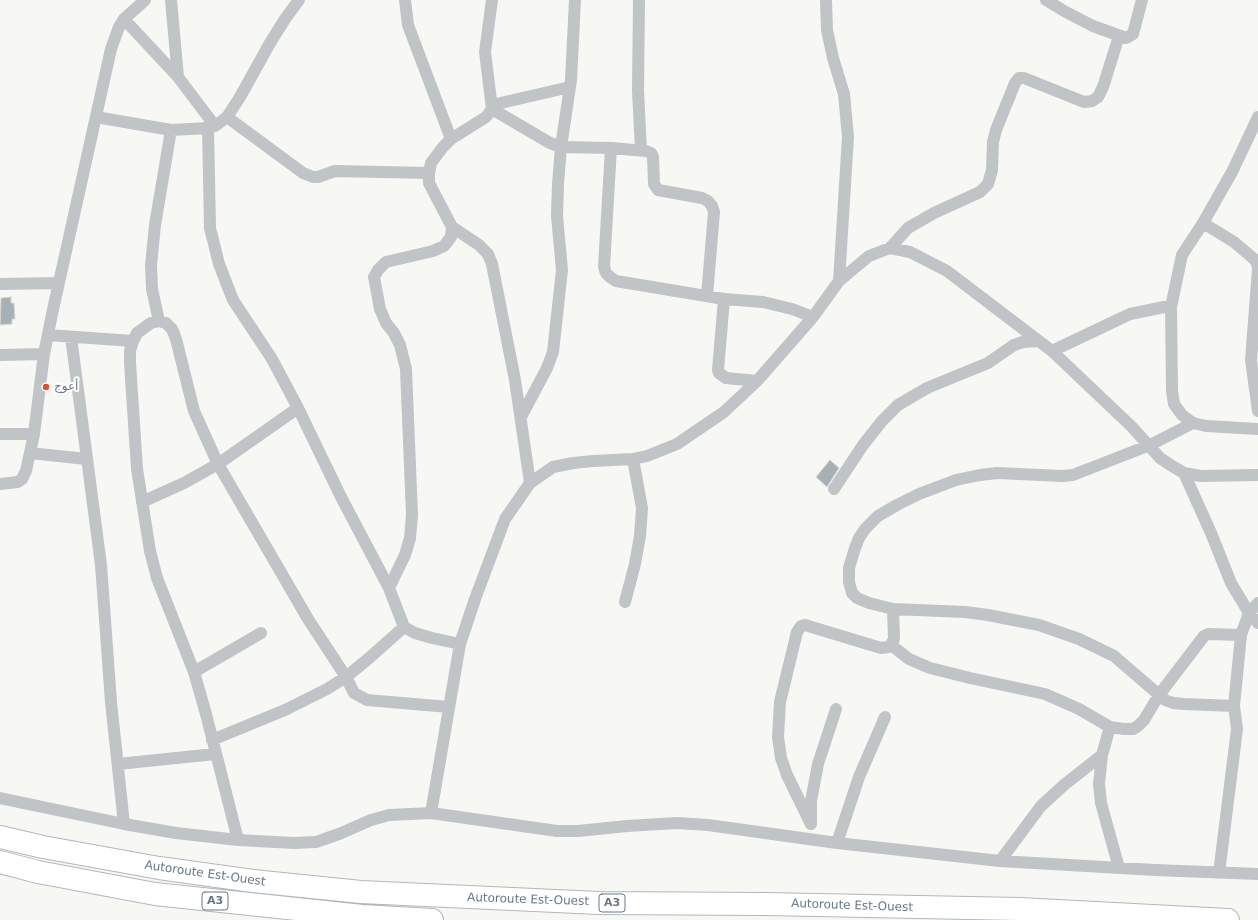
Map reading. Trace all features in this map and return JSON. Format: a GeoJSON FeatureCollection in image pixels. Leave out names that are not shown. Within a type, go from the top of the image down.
{"type":"FeatureCollection","features":[{"type":"Feature","properties":{"kind":"highway","name":"Autoroute Est-Ouest"},"geometry":{"type":"LineString","coordinates":[[0,836],[43,847],[159,868],[253,881],[362,892],[599,902],[1020,909],[1228,920]]}},
{"type":"Feature","properties":{"kind":"highway","name":"Autoroute Est-Ouest"},"geometry":{"type":"LineString","coordinates":[[0,862],[38,872],[156,894],[362,916],[432,920]]}},
{"type":"Feature","properties":{"kind":"street"},"geometry":{"type":"LineString","coordinates":[[0,484],[18,482],[22,479],[26,471],[34,434],[44,354],[111,49],[119,27],[124,19],[145,0]]}},
{"type":"Feature","properties":{"kind":"street"},"geometry":{"type":"LineString","coordinates":[[171,0],[178,77]]}},
{"type":"Feature","properties":{"kind":"street"},"geometry":{"type":"LineString","coordinates":[[96,117],[171,130],[211,127],[227,117],[281,25],[299,0]]}},
{"type":"Feature","properties":{"kind":"street"},"geometry":{"type":"LineString","coordinates":[[405,0],[408,25],[451,139]]}},
{"type":"Feature","properties":{"kind":"street"},"geometry":{"type":"LineString","coordinates":[[492,0],[485,52],[492,107],[486,117],[451,139],[443,147],[431,163],[429,183],[452,227],[478,245],[488,254],[492,264],[515,380],[530,483]]}},
{"type":"Feature","properties":{"kind":"street"},"geometry":{"type":"LineString","coordinates":[[521,418],[547,368],[553,352],[562,270],[556,216],[561,147],[570,88],[575,0]]}},
{"type":"Feature","properties":{"kind":"street"},"geometry":{"type":"LineString","coordinates":[[639,0],[638,91],[641,150]]}},
{"type":"Feature","properties":{"kind":"street"},"geometry":{"type":"LineString","coordinates":[[826,0],[827,30],[844,94],[848,137],[839,281]]}},
{"type":"Feature","properties":{"kind":"street"},"geometry":{"type":"LineString","coordinates":[[1046,0],[1087,23],[1126,38],[1133,34],[1142,0]]}},
{"type":"Feature","properties":{"kind":"street"},"geometry":{"type":"LineString","coordinates":[[124,19],[178,77],[211,127],[210,228],[219,264],[233,300],[272,358],[298,408],[341,497],[389,588],[404,627],[415,633],[460,644]]}},
{"type":"Feature","properties":{"kind":"street"},"geometry":{"type":"LineString","coordinates":[[431,813],[460,644],[505,519],[530,483],[553,467],[573,463],[633,459],[647,456],[677,444],[724,412],[757,381],[813,317],[839,281],[868,256],[890,248],[908,228],[934,213],[980,192],[988,184],[992,170],[993,142],[996,130],[1015,82],[1019,78],[1024,78],[1084,102],[1092,101],[1098,97],[1103,87],[1119,36]]}},
{"type":"Feature","properties":{"kind":"street"},"geometry":{"type":"LineString","coordinates":[[492,107],[570,88]]}},
{"type":"Feature","properties":{"kind":"street"},"geometry":{"type":"LineString","coordinates":[[492,107],[550,143],[561,147],[611,148],[641,150],[651,153],[653,156],[654,184],[658,190],[708,200],[714,212],[707,296]]}},
{"type":"Feature","properties":{"kind":"street"},"geometry":{"type":"LineString","coordinates":[[227,117],[303,173],[313,177],[318,177],[335,171],[429,173]]}},
{"type":"Feature","properties":{"kind":"street"},"geometry":{"type":"LineString","coordinates":[[1258,117],[1232,172],[1203,223],[1182,255],[1171,307],[1172,391],[1174,404],[1182,415],[1193,423],[1206,426],[1258,429]]}},
{"type":"Feature","properties":{"kind":"street"},"geometry":{"type":"LineString","coordinates":[[159,321],[152,289],[151,265],[155,225],[171,130]]}},
{"type":"Feature","properties":{"kind":"street"},"geometry":{"type":"LineString","coordinates":[[611,148],[604,267],[610,278],[616,281],[724,299],[763,302],[792,309],[813,317]]}},
{"type":"Feature","properties":{"kind":"street"},"geometry":{"type":"LineString","coordinates":[[1203,223],[1234,242],[1257,263],[1255,358],[1258,411]]}},
{"type":"Feature","properties":{"kind":"street"},"geometry":{"type":"LineString","coordinates":[[389,588],[405,555],[410,538],[412,515],[406,369],[400,346],[394,333],[386,323],[380,309],[374,277],[378,270],[386,262],[433,251],[444,246],[451,237],[452,227]]}},
{"type":"Feature","properties":{"kind":"street"},"geometry":{"type":"LineString","coordinates":[[890,248],[910,252],[947,272],[1052,351],[1115,410],[1150,445],[1160,458],[1172,466],[1184,473],[1201,476],[1258,475]]}},
{"type":"Feature","properties":{"kind":"street"},"geometry":{"type":"LineString","coordinates":[[0,284],[59,283]]}},
{"type":"Feature","properties":{"kind":"street"},"geometry":{"type":"LineString","coordinates":[[724,299],[719,374],[726,378],[757,381]]}},
{"type":"Feature","properties":{"kind":"street"},"geometry":{"type":"LineString","coordinates":[[1052,351],[1130,314],[1171,307]]}},
{"type":"Feature","properties":{"kind":"street"},"geometry":{"type":"LineString","coordinates":[[238,840],[194,672],[157,578],[150,551],[137,469],[130,372],[130,351],[137,334],[151,323],[159,321],[166,323],[172,329],[176,339],[194,411],[218,464],[308,619],[346,677],[354,693],[367,700],[449,707]]}},
{"type":"Feature","properties":{"kind":"street"},"geometry":{"type":"LineString","coordinates":[[48,335],[133,341]]}},
{"type":"Feature","properties":{"kind":"street"},"geometry":{"type":"LineString","coordinates":[[71,337],[101,565],[111,702],[124,824]]}},
{"type":"Feature","properties":{"kind":"street"},"geometry":{"type":"LineString","coordinates":[[834,489],[882,421],[898,405],[927,388],[988,363],[1014,345],[1023,342],[1038,341]]}},
{"type":"Feature","properties":{"kind":"street"},"geometry":{"type":"LineString","coordinates":[[0,355],[44,354]]}},
{"type":"Feature","properties":{"kind":"street"},"geometry":{"type":"LineString","coordinates":[[142,502],[184,483],[218,464],[298,408]]}},
{"type":"Feature","properties":{"kind":"street"},"geometry":{"type":"LineString","coordinates":[[1193,423],[1150,445],[1073,475],[1062,476],[997,473],[980,475],[956,480],[919,494],[878,516],[870,523],[859,538],[849,568],[849,582],[852,593],[857,598],[869,603],[893,609],[965,612],[1039,625],[1080,639],[1114,656],[1165,700],[1173,703],[1234,706]]}},
{"type":"Feature","properties":{"kind":"street"},"geometry":{"type":"LineString","coordinates":[[0,434],[34,434]]}},
{"type":"Feature","properties":{"kind":"street"},"geometry":{"type":"LineString","coordinates":[[30,453],[86,459]]}},
{"type":"Feature","properties":{"kind":"street"},"geometry":{"type":"LineString","coordinates":[[625,602],[636,564],[642,508],[633,459]]}},
{"type":"Feature","properties":{"kind":"street"},"geometry":{"type":"LineString","coordinates":[[1184,473],[1211,533],[1231,583],[1249,613],[1258,623]]}},
{"type":"Feature","properties":{"kind":"street"},"geometry":{"type":"LineString","coordinates":[[1219,873],[1237,729],[1234,706],[1241,635],[1249,613],[1258,603]]}},
{"type":"Feature","properties":{"kind":"street"},"geometry":{"type":"LineString","coordinates":[[811,824],[787,776],[781,758],[778,737],[780,702],[797,632],[801,626],[805,624],[881,648],[888,647],[894,639],[895,630],[893,609]]}},
{"type":"Feature","properties":{"kind":"street"},"geometry":{"type":"LineString","coordinates":[[212,740],[285,710],[327,689],[346,677],[404,627]]}},
{"type":"Feature","properties":{"kind":"street"},"geometry":{"type":"LineString","coordinates":[[194,672],[261,632]]}},
{"type":"Feature","properties":{"kind":"street"},"geometry":{"type":"LineString","coordinates":[[891,645],[909,659],[930,668],[1045,694],[1079,709],[1110,727],[1133,729],[1144,720],[1159,695],[1200,639],[1208,634],[1241,635]]}},
{"type":"Feature","properties":{"kind":"street"},"geometry":{"type":"LineString","coordinates":[[811,839],[811,801],[818,764],[836,709]]}},
{"type":"Feature","properties":{"kind":"street"},"geometry":{"type":"LineString","coordinates":[[837,843],[859,777],[885,717]]}},
{"type":"Feature","properties":{"kind":"street"},"geometry":{"type":"LineString","coordinates":[[1110,727],[1102,755],[1098,784],[1101,803],[1119,868]]}},
{"type":"Feature","properties":{"kind":"street"},"geometry":{"type":"LineString","coordinates":[[118,764],[215,754]]}},
{"type":"Feature","properties":{"kind":"street"},"geometry":{"type":"LineString","coordinates":[[1000,861],[1041,806],[1064,785],[1102,755]]}},
{"type":"Feature","properties":{"kind":"street"},"geometry":{"type":"LineString","coordinates":[[0,798],[124,824],[176,833],[238,840],[294,843],[316,842],[340,834],[371,820],[389,815],[431,813],[557,830],[578,831],[677,823],[708,825],[837,843],[1000,861],[1258,874]]}},
{"type":"Feature","properties":{"kind":"building"},"geometry":{"type":"Polygon","coordinates":[[[11,297],[11,303],[14,303],[15,319],[12,319],[12,324],[0,325],[1,298],[11,297]]]}},
{"type":"Feature","properties":{"kind":"building"},"geometry":{"type":"Polygon","coordinates":[[[830,460],[839,468],[827,487],[816,477],[830,460]]]}},
{"type":"Feature","properties":{"kind":"place","name":"أعوج"},"geometry":{"type":"Point","coordinates":[46,387]}}]}
